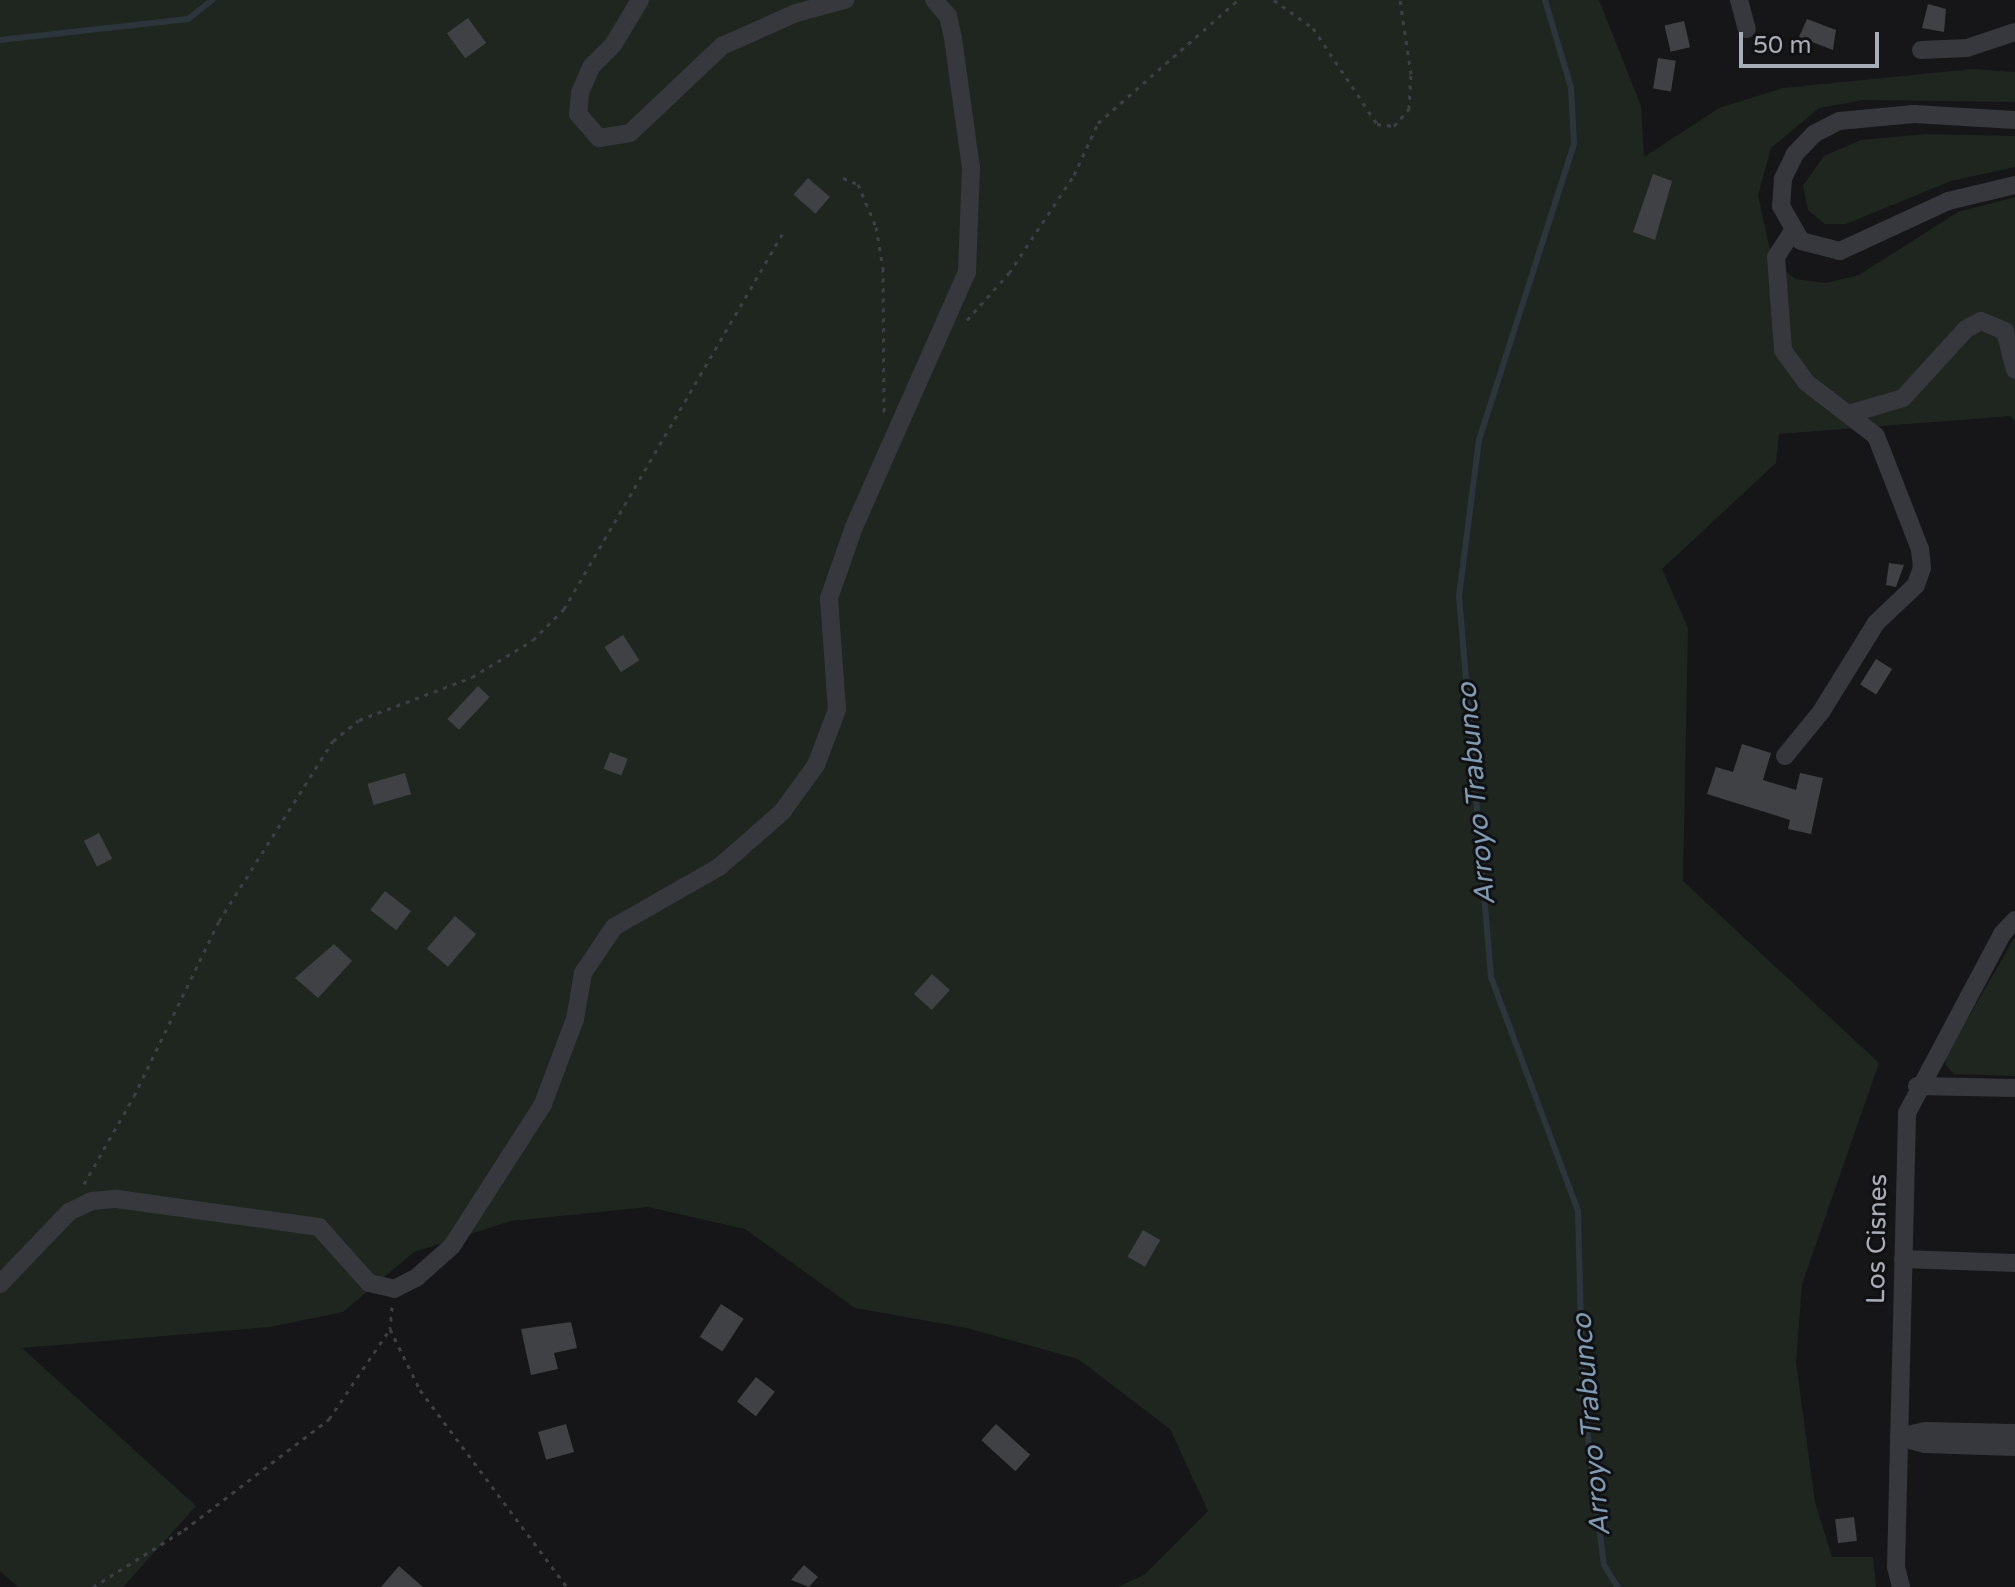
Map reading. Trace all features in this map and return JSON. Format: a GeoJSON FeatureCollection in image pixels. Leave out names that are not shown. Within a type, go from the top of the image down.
{"type":"FeatureCollection","features":[{"type":"Feature","properties":{"kind":"street"},"geometry":{"type":"LineString","coordinates":[[640,0],[613,45],[591,67],[580,93],[578,114],[599,138],[630,133],[722,46],[796,13],[845,0]]}},
{"type":"Feature","properties":{"kind":"street"},"geometry":{"type":"LineString","coordinates":[[0,1284],[69,1212],[92,1201],[117,1199],[319,1227],[369,1283],[394,1289],[416,1278],[452,1246],[543,1104],[575,1019],[583,973],[614,927],[719,867],[782,812],[816,765],[837,710],[829,598],[854,527],[967,272],[971,168],[953,38],[948,16],[934,0]]}},
{"type":"Feature","properties":{"kind":"street"},"geometry":{"type":"LineString","coordinates":[[1739,0],[1747,29]]}},
{"type":"Feature","properties":{"kind":"street"},"geometry":{"type":"LineString","coordinates":[[1921,50],[1967,48],[2015,32]]}},
{"type":"Feature","properties":{"kind":"street"},"geometry":{"type":"LineString","coordinates":[[2015,120],[1893,114],[1827,127],[1795,154],[1783,179],[1781,206],[1792,232],[1813,248],[1840,251],[1948,201],[2015,185]]}},
{"type":"Feature","properties":{"kind":"street"},"geometry":{"type":"LineString","coordinates":[[1785,756],[1821,712],[1876,623],[1916,585],[1922,568],[1882,446],[1852,413],[1806,382],[1783,350],[1776,257],[1792,232]]}},
{"type":"Feature","properties":{"kind":"street"},"geometry":{"type":"LineString","coordinates":[[1852,413],[1903,398],[1966,329],[1981,321],[2005,331],[2015,370]]}},
{"type":"Feature","properties":{"kind":"street","name":"Los Cisnes"},"geometry":{"type":"LineString","coordinates":[[1901,1587],[1896,1567],[1906,1123],[1917,1086],[2002,934],[2015,920]]}},
{"type":"Feature","properties":{"kind":"street"},"geometry":{"type":"LineString","coordinates":[[1917,1086],[2015,1088]]}},
{"type":"Feature","properties":{"kind":"street"},"geometry":{"type":"LineString","coordinates":[[1903,1259],[2015,1263]]}},
{"type":"Feature","properties":{"kind":"street"},"geometry":{"type":"LineString","coordinates":[[1899,1437],[1926,1431],[2015,1433]]}},
{"type":"Feature","properties":{"kind":"street"},"geometry":{"type":"LineString","coordinates":[[1899,1437],[1925,1444],[2015,1447]]}},
{"type":"Feature","properties":{"kind":"path"},"geometry":{"type":"LineString","coordinates":[[963,324],[1009,273],[1074,175],[1098,123],[1238,0]]}},
{"type":"Feature","properties":{"kind":"path"},"geometry":{"type":"LineString","coordinates":[[1274,0],[1313,28],[1377,124],[1394,126],[1409,109],[1411,74],[1400,0]]}},
{"type":"Feature","properties":{"kind":"path"},"geometry":{"type":"LineString","coordinates":[[843,178],[858,184],[876,227],[883,268],[885,427]]}},
{"type":"Feature","properties":{"kind":"path"},"geometry":{"type":"LineString","coordinates":[[69,1212],[134,1096],[219,921],[333,741],[359,720],[472,677],[533,640],[564,609],[782,234]]}},
{"type":"Feature","properties":{"kind":"path"},"geometry":{"type":"LineString","coordinates":[[93,1587],[184,1530],[329,1419],[390,1329],[394,1289]]}},
{"type":"Feature","properties":{"kind":"path"},"geometry":{"type":"LineString","coordinates":[[390,1329],[420,1390],[567,1587]]}},
{"type":"Feature","properties":{"kind":"shaded area"},"geometry":{"type":"Polygon","coordinates":[[[0,0],[1599,0],[1641,106],[1644,157],[1719,108],[1783,88],[1972,69],[2015,72],[2015,102],[1863,100],[1819,108],[1771,148],[1758,195],[1772,259],[1795,279],[1826,283],[1859,275],[1958,212],[2015,197],[2015,422],[2011,416],[1779,434],[1776,463],[1662,569],[1688,628],[1683,881],[1879,1063],[1802,1284],[1796,1363],[1815,1502],[1832,1557],[1873,1557],[1876,1587],[1118,1587],[1144,1575],[1208,1511],[1170,1429],[1078,1359],[967,1328],[855,1308],[745,1229],[648,1207],[511,1221],[414,1252],[343,1312],[270,1327],[22,1348],[196,1506],[123,1587],[18,1587],[0,1571],[0,0]]]}},
{"type":"Feature","properties":{"kind":"shaded area"},"geometry":{"type":"Polygon","coordinates":[[[1927,134],[2015,136],[2015,167],[1951,181],[1846,224],[1825,224],[1808,210],[1803,186],[1824,156],[1861,140],[1927,134]]]}},
{"type":"Feature","properties":{"kind":"shaded area"},"geometry":{"type":"Polygon","coordinates":[[[2015,937],[2015,1076],[1954,1074],[1945,1064],[1946,1056],[2015,937]]]}},
{"type":"Feature","properties":{"kind":"building"},"geometry":{"type":"Polygon","coordinates":[[[1928,4],[1946,9],[1944,32],[1922,28],[1928,4]]]}},
{"type":"Feature","properties":{"kind":"building"},"geometry":{"type":"Polygon","coordinates":[[[468,18],[486,43],[465,58],[447,33],[468,18]]]}},
{"type":"Feature","properties":{"kind":"building"},"geometry":{"type":"Polygon","coordinates":[[[1807,19],[1836,30],[1833,50],[1799,37],[1807,19]]]}},
{"type":"Feature","properties":{"kind":"building"},"geometry":{"type":"Polygon","coordinates":[[[1684,21],[1690,47],[1671,52],[1665,25],[1684,21]]]}},
{"type":"Feature","properties":{"kind":"building"},"geometry":{"type":"Polygon","coordinates":[[[1658,58],[1676,61],[1671,91],[1653,89],[1658,58]]]}},
{"type":"Feature","properties":{"kind":"building"},"geometry":{"type":"Polygon","coordinates":[[[1653,174],[1672,181],[1655,240],[1633,232],[1653,174]]]}},
{"type":"Feature","properties":{"kind":"building"},"geometry":{"type":"Polygon","coordinates":[[[808,178],[830,197],[815,214],[794,195],[808,178]]]}},
{"type":"Feature","properties":{"kind":"building"},"geometry":{"type":"Polygon","coordinates":[[[1889,563],[1904,565],[1896,587],[1886,585],[1889,563]]]}},
{"type":"Feature","properties":{"kind":"building"},"geometry":{"type":"Polygon","coordinates":[[[623,635],[639,660],[621,672],[605,647],[623,635]]]}},
{"type":"Feature","properties":{"kind":"building"},"geometry":{"type":"Polygon","coordinates":[[[1876,659],[1892,669],[1876,695],[1860,684],[1876,659]]]}},
{"type":"Feature","properties":{"kind":"building"},"geometry":{"type":"Polygon","coordinates":[[[478,686],[490,697],[459,730],[447,719],[478,686]]]}},
{"type":"Feature","properties":{"kind":"building"},"geometry":{"type":"Polygon","coordinates":[[[1742,744],[1771,753],[1763,780],[1796,790],[1800,773],[1823,778],[1811,834],[1788,829],[1790,820],[1707,794],[1716,767],[1733,772],[1742,744]]]}},
{"type":"Feature","properties":{"kind":"building"},"geometry":{"type":"Polygon","coordinates":[[[610,752],[628,759],[621,776],[604,769],[610,752]]]}},
{"type":"Feature","properties":{"kind":"building"},"geometry":{"type":"Polygon","coordinates":[[[405,773],[411,794],[374,805],[368,784],[405,773]]]}},
{"type":"Feature","properties":{"kind":"building"},"geometry":{"type":"Polygon","coordinates":[[[99,833],[112,859],[97,867],[84,841],[99,833]]]}},
{"type":"Feature","properties":{"kind":"building"},"geometry":{"type":"Polygon","coordinates":[[[385,891],[411,911],[396,930],[370,910],[385,891]]]}},
{"type":"Feature","properties":{"kind":"building"},"geometry":{"type":"Polygon","coordinates":[[[455,916],[476,934],[448,967],[427,948],[455,916]]]}},
{"type":"Feature","properties":{"kind":"building"},"geometry":{"type":"Polygon","coordinates":[[[334,944],[352,961],[318,998],[295,978],[334,944]]]}},
{"type":"Feature","properties":{"kind":"building"},"geometry":{"type":"Polygon","coordinates":[[[932,974],[950,990],[932,1010],[914,994],[932,974]]]}},
{"type":"Feature","properties":{"kind":"building"},"geometry":{"type":"Polygon","coordinates":[[[1143,1230],[1160,1240],[1145,1267],[1128,1257],[1143,1230]]]}},
{"type":"Feature","properties":{"kind":"building"},"geometry":{"type":"Polygon","coordinates":[[[721,1304],[744,1319],[722,1351],[700,1337],[721,1304]]]}},
{"type":"Feature","properties":{"kind":"building"},"geometry":{"type":"Polygon","coordinates":[[[571,1322],[577,1348],[554,1353],[558,1369],[531,1375],[521,1329],[571,1322]]]}},
{"type":"Feature","properties":{"kind":"building"},"geometry":{"type":"Polygon","coordinates":[[[756,1377],[775,1392],[756,1416],[737,1401],[756,1377]]]}},
{"type":"Feature","properties":{"kind":"building"},"geometry":{"type":"Polygon","coordinates":[[[566,1424],[574,1452],[546,1460],[538,1432],[566,1424]]]}},
{"type":"Feature","properties":{"kind":"building"},"geometry":{"type":"Polygon","coordinates":[[[996,1424],[1030,1455],[1015,1471],[981,1440],[996,1424]]]}},
{"type":"Feature","properties":{"kind":"building"},"geometry":{"type":"Polygon","coordinates":[[[1854,1517],[1857,1541],[1838,1543],[1835,1519],[1854,1517]]]}},
{"type":"Feature","properties":{"kind":"building"},"geometry":{"type":"Polygon","coordinates":[[[804,1565],[818,1577],[809,1587],[791,1580],[804,1565]]]}},
{"type":"Feature","properties":{"kind":"building"},"geometry":{"type":"Polygon","coordinates":[[[399,1566],[423,1587],[381,1587],[399,1566]]]}},
{"type":"Feature","properties":{"kind":"waterway"},"geometry":{"type":"LineString","coordinates":[[0,40],[188,19],[212,0]]}},
{"type":"Feature","properties":{"kind":"waterway","name":"Arroyo Trabunco"},"geometry":{"type":"LineString","coordinates":[[1545,0],[1571,88],[1574,144],[1479,440],[1459,596],[1491,977],[1578,1211],[1583,1397],[1604,1565],[1618,1587]]}}]}
